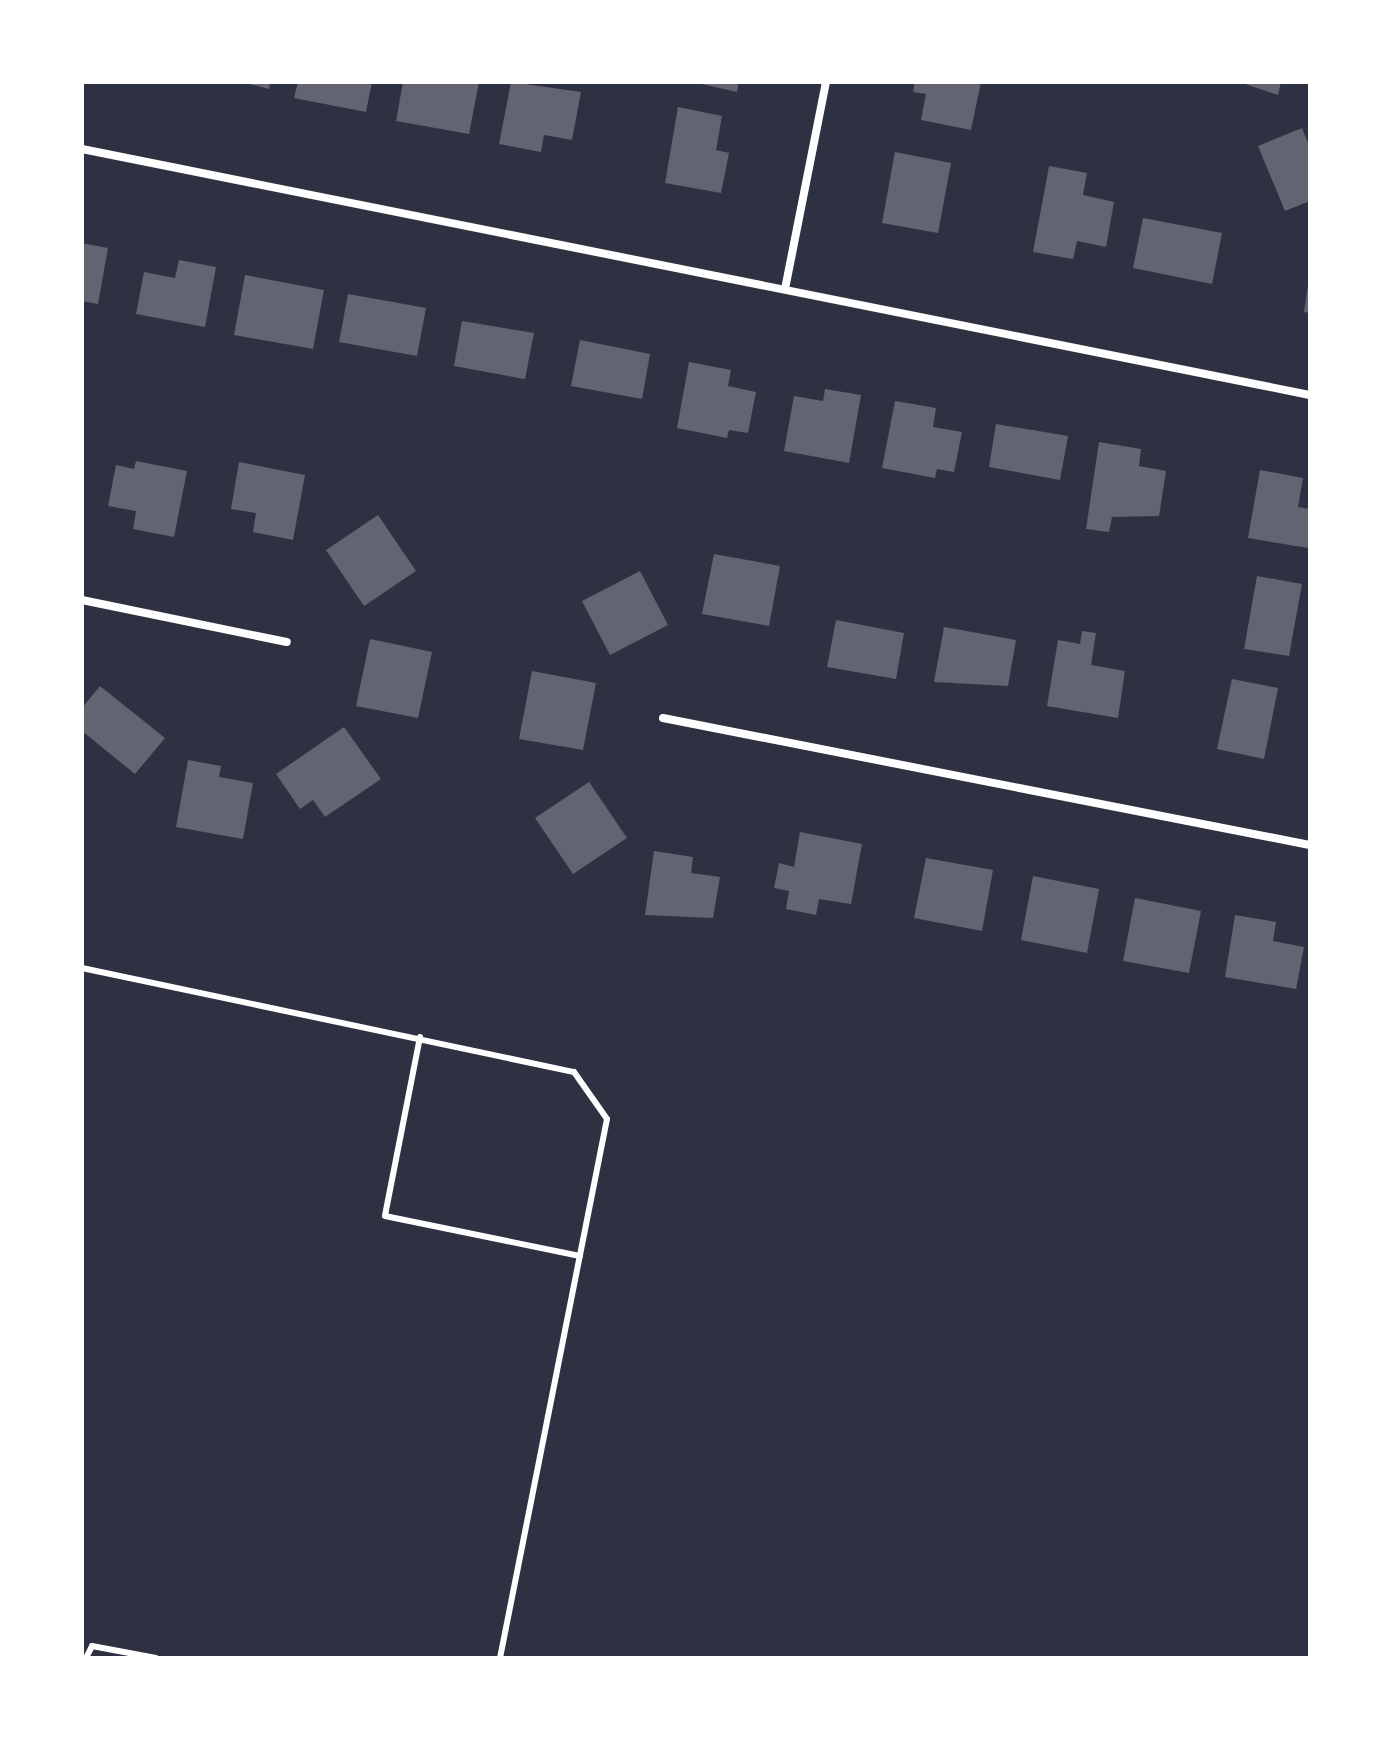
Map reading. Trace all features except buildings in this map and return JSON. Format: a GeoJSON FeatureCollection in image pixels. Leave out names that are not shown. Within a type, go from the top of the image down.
{"type":"FeatureCollection","features":[{"type":"Feature","properties":{"kind":"street"},"geometry":{"type":"LineString","coordinates":[[785,289],[826,82]]}},
{"type":"Feature","properties":{"kind":"street"},"geometry":{"type":"LineString","coordinates":[[82,149],[1310,395]]}},
{"type":"Feature","properties":{"kind":"street"},"geometry":{"type":"LineString","coordinates":[[82,600],[287,642]]}},
{"type":"Feature","properties":{"kind":"street"},"geometry":{"type":"LineString","coordinates":[[663,718],[1310,845]]}},
{"type":"Feature","properties":{"kind":"lane"},"geometry":{"type":"LineString","coordinates":[[82,968],[574,1072],[607,1119],[500,1658]]}},
{"type":"Feature","properties":{"kind":"lane"},"geometry":{"type":"LineString","coordinates":[[420,1037],[385,1216],[580,1256]]}},
{"type":"Feature","properties":{"kind":"lane"},"geometry":{"type":"LineString","coordinates":[[82,1643],[156,1658]]}},
{"type":"Feature","properties":{"kind":"lane"},"geometry":{"type":"LineString","coordinates":[[86,1658],[92,1646]]}}]}
